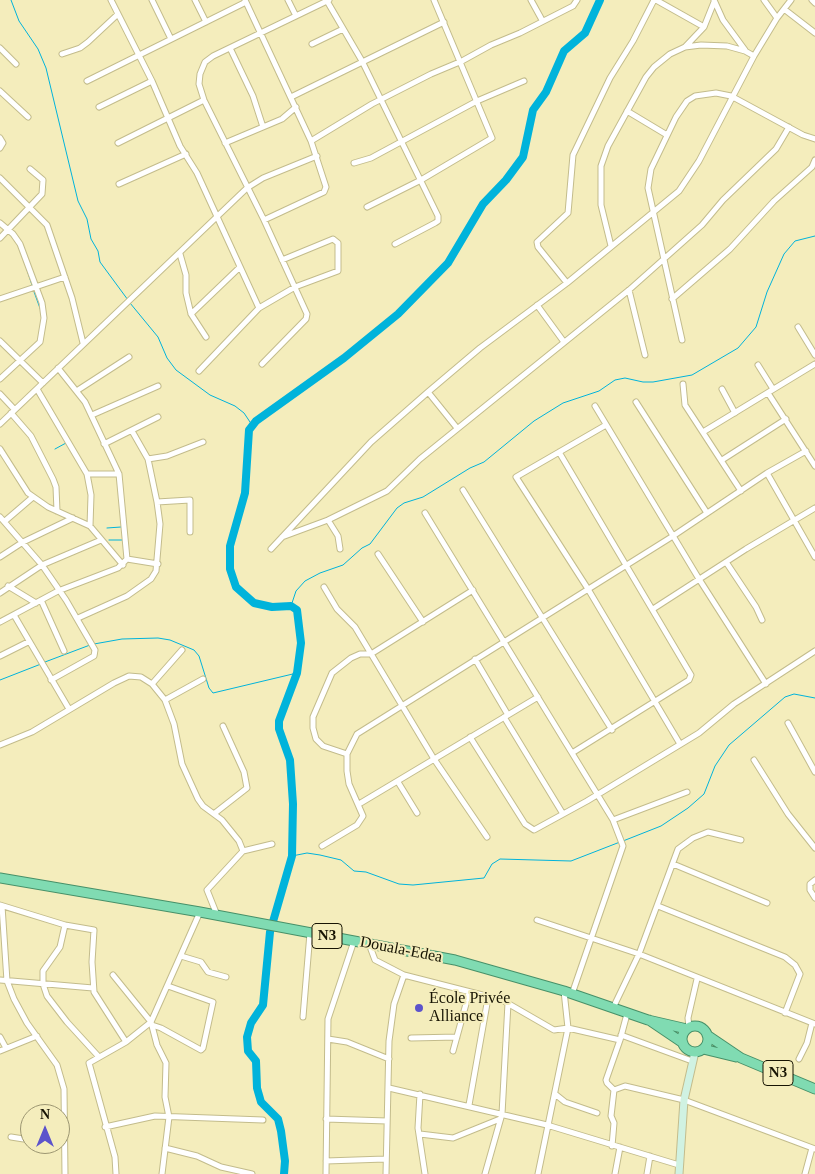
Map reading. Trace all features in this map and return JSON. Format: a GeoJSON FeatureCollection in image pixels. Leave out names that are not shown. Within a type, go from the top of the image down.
{"type":"FeatureCollection","features":[{"type":"Feature","properties":{"kind":"highway","name":"Douala-Edea"},"geometry":{"type":"LineString","coordinates":[[0,878],[200,912],[455,960],[568,993],[627,1014],[688,1028]]}},
{"type":"Feature","properties":{"kind":"highway","name":"Douala-Edea"},"geometry":{"type":"LineString","coordinates":[[648,1020],[682,1043]]}},
{"type":"Feature","properties":{"kind":"highway","name":"N3"},"geometry":{"type":"LineString","coordinates":[[688,1028],[700,1027],[707,1035],[741,1058],[815,1089]]}},
{"type":"Feature","properties":{"kind":"highway"},"geometry":{"type":"LineString","coordinates":[[682,1043],[682,1035],[688,1028]]}},
{"type":"Feature","properties":{"kind":"highway"},"geometry":{"type":"LineString","coordinates":[[699,1050],[708,1040],[707,1035]]}},
{"type":"Feature","properties":{"kind":"highway","name":"N3"},"geometry":{"type":"LineString","coordinates":[[682,1043],[687,1049],[741,1058]]}},
{"type":"Feature","properties":{"kind":"main road"},"geometry":{"type":"LineString","coordinates":[[679,1174],[684,1100],[692,1061],[699,1050]]}},
{"type":"Feature","properties":{"kind":"street"},"geometry":{"type":"LineString","coordinates":[[110,0],[152,82],[175,135],[186,154],[259,308]]}},
{"type":"Feature","properties":{"kind":"street"},"geometry":{"type":"LineString","coordinates":[[152,0],[171,39]]}},
{"type":"Feature","properties":{"kind":"street"},"geometry":{"type":"LineString","coordinates":[[195,0],[206,22]]}},
{"type":"Feature","properties":{"kind":"street"},"geometry":{"type":"LineString","coordinates":[[288,0],[296,16]]}},
{"type":"Feature","properties":{"kind":"street"},"geometry":{"type":"LineString","coordinates":[[367,207],[421,180],[491,140],[492,136],[462,62],[434,0]]}},
{"type":"Feature","properties":{"kind":"street"},"geometry":{"type":"LineString","coordinates":[[531,0],[542,20]]}},
{"type":"Feature","properties":{"kind":"street"},"geometry":{"type":"LineString","coordinates":[[311,142],[381,100],[573,6],[577,0]]}},
{"type":"Feature","properties":{"kind":"street"},"geometry":{"type":"LineString","coordinates":[[567,283],[538,247],[537,242],[568,214],[573,155],[610,78],[655,0],[704,27]]}},
{"type":"Feature","properties":{"kind":"street"},"geometry":{"type":"LineString","coordinates":[[764,0],[777,18]]}},
{"type":"Feature","properties":{"kind":"street"},"geometry":{"type":"LineString","coordinates":[[271,549],[371,442],[428,392],[567,283],[679,191],[690,176],[754,56],[777,18],[791,0]]}},
{"type":"Feature","properties":{"kind":"street"},"geometry":{"type":"LineString","coordinates":[[812,0],[815,3]]}},
{"type":"Feature","properties":{"kind":"street"},"geometry":{"type":"LineString","coordinates":[[87,81],[246,1],[317,156],[325,191],[264,220]]}},
{"type":"Feature","properties":{"kind":"street"},"geometry":{"type":"LineString","coordinates":[[262,364],[306,319],[306,310],[264,220],[246,188],[204,100],[199,84],[200,74],[205,62],[260,32],[328,1],[362,61],[402,140],[438,221],[394,244]]}},
{"type":"Feature","properties":{"kind":"street"},"geometry":{"type":"LineString","coordinates":[[685,47],[704,27],[714,1]]}},
{"type":"Feature","properties":{"kind":"street"},"geometry":{"type":"LineString","coordinates":[[714,1],[723,20],[745,50],[754,56]]}},
{"type":"Feature","properties":{"kind":"street"},"geometry":{"type":"LineString","coordinates":[[784,9],[815,33]]}},
{"type":"Feature","properties":{"kind":"street"},"geometry":{"type":"LineString","coordinates":[[62,54],[80,48],[118,14]]}},
{"type":"Feature","properties":{"kind":"street"},"geometry":{"type":"LineString","coordinates":[[291,97],[444,22]]}},
{"type":"Feature","properties":{"kind":"street"},"geometry":{"type":"LineString","coordinates":[[312,44],[343,28]]}},
{"type":"Feature","properties":{"kind":"street"},"geometry":{"type":"LineString","coordinates":[[611,246],[601,206],[602,166],[608,146],[654,67],[670,54],[685,47],[712,45],[745,50]]}},
{"type":"Feature","properties":{"kind":"street"},"geometry":{"type":"LineString","coordinates":[[230,48],[253,96],[263,127]]}},
{"type":"Feature","properties":{"kind":"street"},"geometry":{"type":"LineString","coordinates":[[0,49],[16,64]]}},
{"type":"Feature","properties":{"kind":"street"},"geometry":{"type":"LineString","coordinates":[[354,163],[371,158],[477,102],[524,81]]}},
{"type":"Feature","properties":{"kind":"street"},"geometry":{"type":"LineString","coordinates":[[99,107],[152,82]]}},
{"type":"Feature","properties":{"kind":"street"},"geometry":{"type":"LineString","coordinates":[[0,91],[28,117]]}},
{"type":"Feature","properties":{"kind":"street"},"geometry":{"type":"LineString","coordinates":[[682,340],[648,178],[666,135],[687,101],[704,93],[731,96],[815,139]]}},
{"type":"Feature","properties":{"kind":"street"},"geometry":{"type":"LineString","coordinates":[[118,143],[204,100]]}},
{"type":"Feature","properties":{"kind":"street"},"geometry":{"type":"LineString","coordinates":[[225,143],[282,119],[296,107]]}},
{"type":"Feature","properties":{"kind":"street"},"geometry":{"type":"LineString","coordinates":[[627,111],[666,135]]}},
{"type":"Feature","properties":{"kind":"street"},"geometry":{"type":"LineString","coordinates":[[281,537],[328,520],[387,491],[457,428],[629,290],[702,226],[723,200],[776,149],[789,127]]}},
{"type":"Feature","properties":{"kind":"street"},"geometry":{"type":"LineString","coordinates":[[0,138],[3,143],[0,148]]}},
{"type":"Feature","properties":{"kind":"street"},"geometry":{"type":"LineString","coordinates":[[119,184],[186,154]]}},
{"type":"Feature","properties":{"kind":"street"},"geometry":{"type":"LineString","coordinates":[[0,424],[83,343],[180,254],[246,188],[263,178],[317,156]]}},
{"type":"Feature","properties":{"kind":"street"},"geometry":{"type":"LineString","coordinates":[[672,299],[730,249],[774,201],[812,167],[815,160]]}},
{"type":"Feature","properties":{"kind":"street"},"geometry":{"type":"LineString","coordinates":[[0,238],[42,194],[44,186],[40,176],[30,169]]}},
{"type":"Feature","properties":{"kind":"street"},"geometry":{"type":"LineString","coordinates":[[0,178],[47,225],[65,277],[83,343]]}},
{"type":"Feature","properties":{"kind":"street"},"geometry":{"type":"LineString","coordinates":[[0,223],[20,244],[36,287],[44,318],[43,335],[40,342],[0,379]]}},
{"type":"Feature","properties":{"kind":"street"},"geometry":{"type":"LineString","coordinates":[[199,371],[259,308],[295,287],[338,271],[338,243],[333,239],[282,260]]}},
{"type":"Feature","properties":{"kind":"street"},"geometry":{"type":"LineString","coordinates":[[180,254],[186,275],[186,293],[191,314],[206,337]]}},
{"type":"Feature","properties":{"kind":"street"},"geometry":{"type":"LineString","coordinates":[[191,314],[240,267]]}},
{"type":"Feature","properties":{"kind":"street"},"geometry":{"type":"LineString","coordinates":[[0,299],[65,277]]}},
{"type":"Feature","properties":{"kind":"street"},"geometry":{"type":"LineString","coordinates":[[629,290],[645,356]]}},
{"type":"Feature","properties":{"kind":"street"},"geometry":{"type":"LineString","coordinates":[[537,305],[564,342]]}},
{"type":"Feature","properties":{"kind":"street"},"geometry":{"type":"LineString","coordinates":[[798,327],[815,355]]}},
{"type":"Feature","properties":{"kind":"street"},"geometry":{"type":"LineString","coordinates":[[0,341],[44,383]]}},
{"type":"Feature","properties":{"kind":"street"},"geometry":{"type":"LineString","coordinates":[[78,390],[129,357]]}},
{"type":"Feature","properties":{"kind":"street"},"geometry":{"type":"LineString","coordinates":[[703,432],[815,364]]}},
{"type":"Feature","properties":{"kind":"street"},"geometry":{"type":"LineString","coordinates":[[758,365],[774,390]]}},
{"type":"Feature","properties":{"kind":"street"},"geometry":{"type":"LineString","coordinates":[[0,622],[58,592],[101,576],[122,565],[127,559],[119,474],[92,415],[78,390],[58,368]]}},
{"type":"Feature","properties":{"kind":"street"},"geometry":{"type":"LineString","coordinates":[[683,384],[685,405],[741,491]]}},
{"type":"Feature","properties":{"kind":"street"},"geometry":{"type":"LineString","coordinates":[[92,415],[158,386]]}},
{"type":"Feature","properties":{"kind":"street"},"geometry":{"type":"LineString","coordinates":[[36,389],[87,474],[91,495],[90,526]]}},
{"type":"Feature","properties":{"kind":"street"},"geometry":{"type":"LineString","coordinates":[[722,389],[735,413]]}},
{"type":"Feature","properties":{"kind":"street"},"geometry":{"type":"LineString","coordinates":[[428,392],[457,428]]}},
{"type":"Feature","properties":{"kind":"street"},"geometry":{"type":"LineString","coordinates":[[768,393],[815,466]]}},
{"type":"Feature","properties":{"kind":"street"},"geometry":{"type":"LineString","coordinates":[[0,394],[31,436],[53,479],[56,487],[56,511]]}},
{"type":"Feature","properties":{"kind":"street"},"geometry":{"type":"LineString","coordinates":[[636,402],[707,514]]}},
{"type":"Feature","properties":{"kind":"street"},"geometry":{"type":"LineString","coordinates":[[595,406],[699,579],[766,684]]}},
{"type":"Feature","properties":{"kind":"street"},"geometry":{"type":"LineString","coordinates":[[104,444],[158,417]]}},
{"type":"Feature","properties":{"kind":"street"},"geometry":{"type":"LineString","coordinates":[[722,460],[786,419]]}},
{"type":"Feature","properties":{"kind":"street"},"geometry":{"type":"LineString","coordinates":[[606,425],[516,477],[588,589],[680,744]]}},
{"type":"Feature","properties":{"kind":"street"},"geometry":{"type":"LineString","coordinates":[[78,618],[127,596],[151,580],[158,564],[160,524],[157,502],[153,492],[148,459],[132,431]]}},
{"type":"Feature","properties":{"kind":"street"},"geometry":{"type":"LineString","coordinates":[[148,459],[168,456],[203,442]]}},
{"type":"Feature","properties":{"kind":"street"},"geometry":{"type":"LineString","coordinates":[[0,449],[24,488],[33,497],[56,511],[90,526],[122,565]]}},
{"type":"Feature","properties":{"kind":"street"},"geometry":{"type":"LineString","coordinates":[[559,452],[691,675],[689,680],[612,730],[572,753]]}},
{"type":"Feature","properties":{"kind":"street"},"geometry":{"type":"LineString","coordinates":[[322,846],[350,830],[362,819],[362,812],[349,784],[348,754],[357,734],[673,536],[766,473],[815,452]]}},
{"type":"Feature","properties":{"kind":"street"},"geometry":{"type":"LineString","coordinates":[[766,473],[815,557]]}},
{"type":"Feature","properties":{"kind":"street"},"geometry":{"type":"LineString","coordinates":[[87,474],[119,474]]}},
{"type":"Feature","properties":{"kind":"street"},"geometry":{"type":"LineString","coordinates":[[463,490],[612,730]]}},
{"type":"Feature","properties":{"kind":"street"},"geometry":{"type":"LineString","coordinates":[[33,497],[1,518],[24,542],[42,565],[58,592],[78,618],[96,655],[51,680]]}},
{"type":"Feature","properties":{"kind":"street"},"geometry":{"type":"LineString","coordinates":[[157,502],[190,500],[190,532]]}},
{"type":"Feature","properties":{"kind":"street"},"geometry":{"type":"LineString","coordinates":[[653,609],[815,508]]}},
{"type":"Feature","properties":{"kind":"street"},"geometry":{"type":"LineString","coordinates":[[425,513],[598,794],[613,820],[623,846],[568,993],[568,1028],[556,1094],[547,1125],[538,1174]]}},
{"type":"Feature","properties":{"kind":"street"},"geometry":{"type":"LineString","coordinates":[[0,557],[24,542],[73,518]]}},
{"type":"Feature","properties":{"kind":"street"},"geometry":{"type":"LineString","coordinates":[[328,520],[338,536],[340,549]]}},
{"type":"Feature","properties":{"kind":"street"},"geometry":{"type":"LineString","coordinates":[[0,593],[42,565],[101,540]]}},
{"type":"Feature","properties":{"kind":"street"},"geometry":{"type":"LineString","coordinates":[[378,554],[423,622]]}},
{"type":"Feature","properties":{"kind":"street"},"geometry":{"type":"LineString","coordinates":[[127,559],[158,564]]}},
{"type":"Feature","properties":{"kind":"street"},"geometry":{"type":"LineString","coordinates":[[726,562],[756,607],[762,620]]}},
{"type":"Feature","properties":{"kind":"street"},"geometry":{"type":"LineString","coordinates":[[8,586],[38,602],[64,651]]}},
{"type":"Feature","properties":{"kind":"street"},"geometry":{"type":"LineString","coordinates":[[324,587],[337,608],[355,627],[434,759],[487,838]]}},
{"type":"Feature","properties":{"kind":"street"},"geometry":{"type":"LineString","coordinates":[[348,754],[323,746],[316,739],[313,728],[313,717],[332,673],[350,658],[360,654],[371,654],[473,590]]}},
{"type":"Feature","properties":{"kind":"street"},"geometry":{"type":"LineString","coordinates":[[14,615],[28,642],[69,709]]}},
{"type":"Feature","properties":{"kind":"street"},"geometry":{"type":"LineString","coordinates":[[0,656],[28,642]]}},
{"type":"Feature","properties":{"kind":"street"},"geometry":{"type":"LineString","coordinates":[[152,684],[182,650]]}},
{"type":"Feature","properties":{"kind":"street"},"geometry":{"type":"LineString","coordinates":[[470,737],[529,828],[540,828],[699,733],[734,704],[815,650]]}},
{"type":"Feature","properties":{"kind":"street"},"geometry":{"type":"LineString","coordinates":[[475,659],[563,814]]}},
{"type":"Feature","properties":{"kind":"street"},"geometry":{"type":"LineString","coordinates":[[0,745],[20,738],[129,676],[141,677],[152,684],[165,700],[174,724],[186,776],[198,799],[203,806],[215,813],[239,841],[243,851]]}},
{"type":"Feature","properties":{"kind":"street"},"geometry":{"type":"LineString","coordinates":[[165,700],[203,679]]}},
{"type":"Feature","properties":{"kind":"street"},"geometry":{"type":"LineString","coordinates":[[359,804],[538,697]]}},
{"type":"Feature","properties":{"kind":"street"},"geometry":{"type":"LineString","coordinates":[[788,723],[815,772]]}},
{"type":"Feature","properties":{"kind":"street"},"geometry":{"type":"LineString","coordinates":[[215,813],[246,788],[244,772],[223,726]]}},
{"type":"Feature","properties":{"kind":"street"},"geometry":{"type":"LineString","coordinates":[[754,760],[788,814],[815,848]]}},
{"type":"Feature","properties":{"kind":"street"},"geometry":{"type":"LineString","coordinates":[[398,782],[417,813]]}},
{"type":"Feature","properties":{"kind":"street"},"geometry":{"type":"LineString","coordinates":[[613,820],[687,792]]}},
{"type":"Feature","properties":{"kind":"street"},"geometry":{"type":"LineString","coordinates":[[613,1008],[639,954],[680,846],[702,834],[716,832],[728,838],[741,840]]}},
{"type":"Feature","properties":{"kind":"street"},"geometry":{"type":"LineString","coordinates":[[217,916],[207,890],[243,851],[272,844]]}},
{"type":"Feature","properties":{"kind":"street"},"geometry":{"type":"LineString","coordinates":[[674,864],[767,903]]}},
{"type":"Feature","properties":{"kind":"street"},"geometry":{"type":"LineString","coordinates":[[815,880],[810,884],[810,890],[815,898]]}},
{"type":"Feature","properties":{"kind":"street"},"geometry":{"type":"LineString","coordinates":[[64,1104],[64,1089],[57,1065],[36,1036],[14,999],[7,981],[1,905],[65,925],[94,930],[93,988],[126,1042]]}},
{"type":"Feature","properties":{"kind":"street"},"geometry":{"type":"LineString","coordinates":[[658,906],[784,958],[795,965],[800,974],[785,1013]]}},
{"type":"Feature","properties":{"kind":"street"},"geometry":{"type":"LineString","coordinates":[[116,1174],[115,1158],[89,1065],[91,1061],[126,1042],[152,1024],[200,912]]}},
{"type":"Feature","properties":{"kind":"street"},"geometry":{"type":"LineString","coordinates":[[537,920],[639,954],[697,979],[813,1024],[807,1044],[799,1058]]}},
{"type":"Feature","properties":{"kind":"street"},"geometry":{"type":"LineString","coordinates":[[65,925],[60,947],[43,971],[43,984],[47,996],[67,1022],[99,1057]]}},
{"type":"Feature","properties":{"kind":"street"},"geometry":{"type":"LineString","coordinates":[[303,1018],[310,933]]}},
{"type":"Feature","properties":{"kind":"street"},"geometry":{"type":"LineString","coordinates":[[326,1174],[328,1019],[354,940]]}},
{"type":"Feature","properties":{"kind":"street"},"geometry":{"type":"LineString","coordinates":[[369,943],[374,960],[404,975],[508,1003],[554,1030],[568,1028],[621,1037],[692,1061]]}},
{"type":"Feature","properties":{"kind":"street"},"geometry":{"type":"LineString","coordinates":[[181,956],[201,962],[208,972],[226,977]]}},
{"type":"Feature","properties":{"kind":"street"},"geometry":{"type":"LineString","coordinates":[[113,974],[152,1024],[157,1045],[166,1063],[165,1097],[169,1117],[162,1174]]}},
{"type":"Feature","properties":{"kind":"street"},"geometry":{"type":"LineString","coordinates":[[386,1174],[391,1017],[404,975]]}},
{"type":"Feature","properties":{"kind":"street"},"geometry":{"type":"LineString","coordinates":[[688,1028],[688,1018],[697,979]]}},
{"type":"Feature","properties":{"kind":"street"},"geometry":{"type":"LineString","coordinates":[[0,980],[93,988]]}},
{"type":"Feature","properties":{"kind":"street"},"geometry":{"type":"LineString","coordinates":[[152,1024],[201,1050],[203,1048],[213,1002],[168,986]]}},
{"type":"Feature","properties":{"kind":"street"},"geometry":{"type":"LineString","coordinates":[[453,1051],[469,993]]}},
{"type":"Feature","properties":{"kind":"street"},"geometry":{"type":"LineString","coordinates":[[469,1105],[488,998]]}},
{"type":"Feature","properties":{"kind":"street"},"geometry":{"type":"LineString","coordinates":[[485,1174],[501,1116],[508,1003]]}},
{"type":"Feature","properties":{"kind":"street"},"geometry":{"type":"LineString","coordinates":[[614,1090],[606,1083],[606,1080],[627,1014]]}},
{"type":"Feature","properties":{"kind":"street"},"geometry":{"type":"LineString","coordinates":[[0,1051],[36,1036]]}},
{"type":"Feature","properties":{"kind":"street"},"geometry":{"type":"LineString","coordinates":[[0,1037],[6,1048]]}},
{"type":"Feature","properties":{"kind":"street"},"geometry":{"type":"LineString","coordinates":[[411,1038],[457,1038]]}},
{"type":"Feature","properties":{"kind":"street"},"geometry":{"type":"LineString","coordinates":[[328,1039],[347,1042],[389,1059]]}},
{"type":"Feature","properties":{"kind":"street"},"geometry":{"type":"LineString","coordinates":[[614,1090],[625,1086],[684,1100],[814,1148],[805,1174]]}},
{"type":"Feature","properties":{"kind":"street"},"geometry":{"type":"LineString","coordinates":[[389,1088],[469,1105],[501,1116],[547,1125],[679,1165]]}},
{"type":"Feature","properties":{"kind":"street"},"geometry":{"type":"LineString","coordinates":[[612,1146],[614,1123],[611,1116],[614,1090]]}},
{"type":"Feature","properties":{"kind":"street"},"geometry":{"type":"LineString","coordinates":[[420,1094],[420,1134],[425,1174]]}},
{"type":"Feature","properties":{"kind":"street"},"geometry":{"type":"LineString","coordinates":[[556,1094],[565,1102],[597,1113]]}},
{"type":"Feature","properties":{"kind":"street"},"geometry":{"type":"LineString","coordinates":[[105,1126],[155,1116],[263,1120]]}},
{"type":"Feature","properties":{"kind":"street"},"geometry":{"type":"LineString","coordinates":[[420,1134],[452,1138],[501,1116]]}},
{"type":"Feature","properties":{"kind":"street"},"geometry":{"type":"LineString","coordinates":[[326,1120],[387,1121]]}},
{"type":"Feature","properties":{"kind":"street"},"geometry":{"type":"LineString","coordinates":[[11,1137],[20,1138]]}},
{"type":"Feature","properties":{"kind":"street"},"geometry":{"type":"LineString","coordinates":[[615,1174],[620,1147]]}},
{"type":"Feature","properties":{"kind":"street"},"geometry":{"type":"LineString","coordinates":[[165,1148],[197,1156],[221,1167],[252,1174]]}},
{"type":"Feature","properties":{"kind":"street"},"geometry":{"type":"LineString","coordinates":[[64,1154],[65,1174]]}},
{"type":"Feature","properties":{"kind":"street"},"geometry":{"type":"LineString","coordinates":[[646,1174],[650,1156]]}},
{"type":"Feature","properties":{"kind":"street"},"geometry":{"type":"LineString","coordinates":[[326,1160],[385,1159]]}},
{"type":"Feature","properties":{"kind":"waterway"},"geometry":{"type":"LineString","coordinates":[[11,0],[19,21],[38,49],[46,68],[78,201],[87,219],[91,239],[98,251],[100,262],[128,300]]}},
{"type":"Feature","properties":{"kind":"waterway"},"geometry":{"type":"LineString","coordinates":[[284,1174],[285,1161],[278,1119],[261,1102],[257,1088],[256,1061],[248,1051],[247,1037],[251,1023],[263,1005],[270,932],[292,856],[293,804],[290,760],[279,729],[279,721],[297,673],[301,643],[297,610],[291,606],[272,607],[254,603],[236,587],[230,569],[230,546],[245,493],[249,430],[256,421],[344,358],[398,314],[448,263],[483,204],[506,180],[523,157],[533,110],[546,92],[564,51],[585,33],[600,0]]}},
{"type":"Feature","properties":{"kind":"waterway"},"geometry":{"type":"LineString","coordinates":[[8,233],[14,239]]}},
{"type":"Feature","properties":{"kind":"waterway"},"geometry":{"type":"LineString","coordinates":[[291,606],[296,591],[305,581],[320,573],[343,565],[362,548],[370,544],[397,508],[404,503],[423,497],[470,468],[484,462],[534,421],[563,403],[599,391],[615,380],[625,378],[653,382],[692,375],[738,348],[756,327],[767,292],[784,254],[795,241],[815,236]]}},
{"type":"Feature","properties":{"kind":"waterway"},"geometry":{"type":"LineString","coordinates":[[23,258],[32,285]]}},
{"type":"Feature","properties":{"kind":"waterway"},"geometry":{"type":"LineString","coordinates":[[33,289],[41,311]]}},
{"type":"Feature","properties":{"kind":"waterway"},"geometry":{"type":"LineString","coordinates":[[130,303],[158,337],[167,358],[176,370],[210,395],[235,406],[244,413],[252,425]]}},
{"type":"Feature","properties":{"kind":"waterway"},"geometry":{"type":"LineString","coordinates":[[55,449],[66,443]]}},
{"type":"Feature","properties":{"kind":"waterway"},"geometry":{"type":"LineString","coordinates":[[107,528],[121,527]]}},
{"type":"Feature","properties":{"kind":"waterway"},"geometry":{"type":"LineString","coordinates":[[109,540],[123,540]]}},
{"type":"Feature","properties":{"kind":"waterway"},"geometry":{"type":"LineString","coordinates":[[94,644],[122,639],[158,638],[170,640],[194,650],[199,656],[209,688],[213,693],[297,673]]}},
{"type":"Feature","properties":{"kind":"waterway"},"geometry":{"type":"LineString","coordinates":[[45,662],[90,645]]}},
{"type":"Feature","properties":{"kind":"waterway"},"geometry":{"type":"LineString","coordinates":[[0,680],[41,664]]}},
{"type":"Feature","properties":{"kind":"waterway"},"geometry":{"type":"LineString","coordinates":[[623,841],[661,826],[688,808],[704,794],[715,766],[729,745],[785,697],[794,694],[815,698]]}},
{"type":"Feature","properties":{"kind":"waterway"},"geometry":{"type":"LineString","coordinates":[[292,856],[307,853],[341,860],[354,871],[366,872],[399,884],[413,885],[484,878],[492,864],[500,859],[571,861],[620,842]]}},
{"type":"Feature","properties":{"kind":"place","name":"École Privée Alliance"},"geometry":{"type":"Point","coordinates":[419,1008]}}]}
